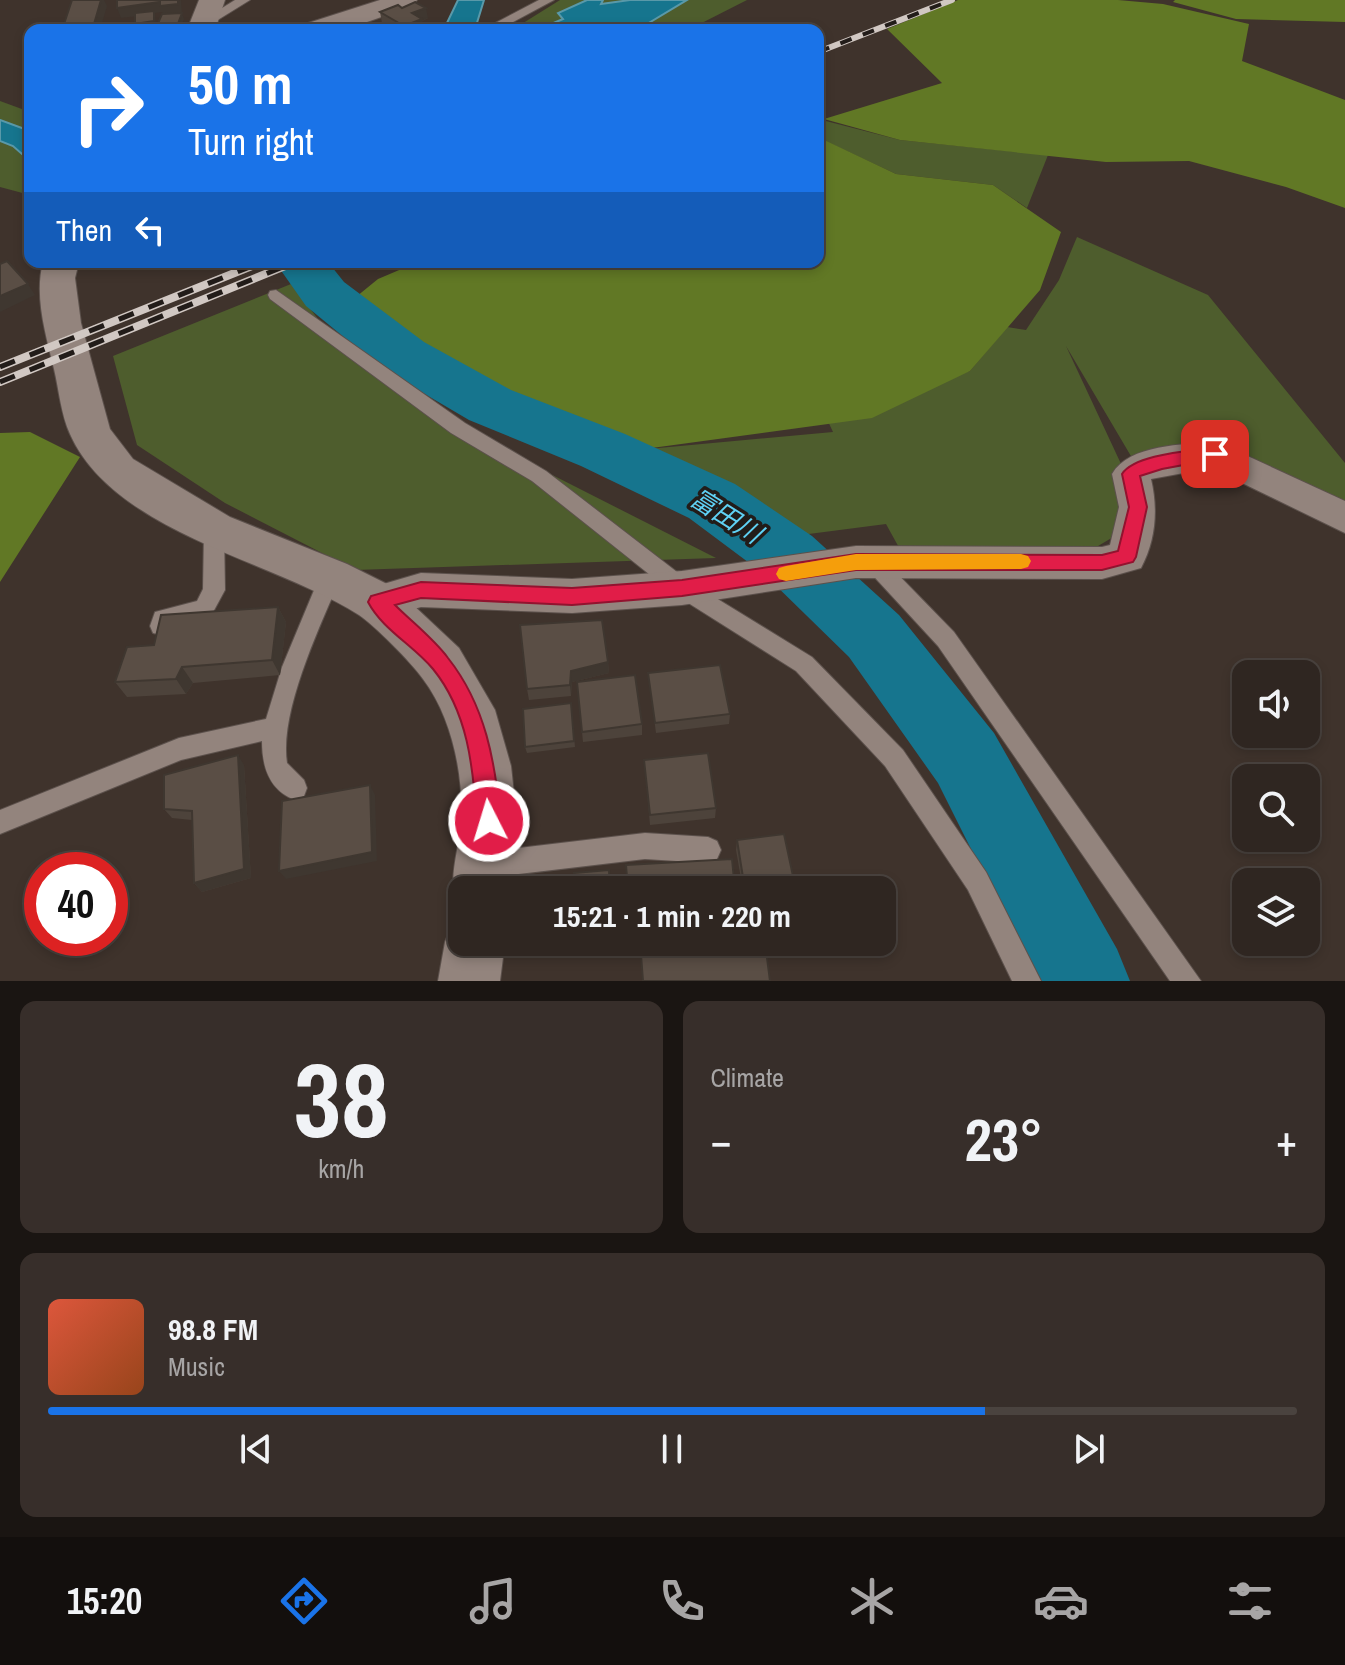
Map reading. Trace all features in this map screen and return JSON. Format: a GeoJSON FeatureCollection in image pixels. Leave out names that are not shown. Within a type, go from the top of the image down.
{"type":"FeatureCollection","features":[{"type":"Feature","properties":{"kind":"street"},"geometry":{"type":"LineString","coordinates":[[335,24],[404,0]]}},
{"type":"Feature","properties":{"kind":"street"},"geometry":{"type":"LineString","coordinates":[[60,268],[57,278],[62,323],[90,433],[118,470],[214,530],[330,577],[378,602],[441,663],[469,710],[484,766],[489,821],[482,876]]}},
{"type":"Feature","properties":{"kind":"street"},"geometry":{"type":"LineString","coordinates":[[378,602],[421,590],[572,596],[682,588],[864,562],[1102,563],[1127,557],[1138,507],[1131,474],[1138,468],[1162,462],[1215,454],[1345,518]]}},
{"type":"Feature","properties":{"kind":"street"},"geometry":{"type":"LineString","coordinates":[[469,981],[473,956]]}},
{"type":"Feature","properties":{"kind":"lane"},"geometry":{"type":"LineString","coordinates":[[206,18],[244,0]]}},
{"type":"Feature","properties":{"kind":"lane"},"geometry":{"type":"LineString","coordinates":[[500,24],[548,0]]}},
{"type":"Feature","properties":{"kind":"lane"},"geometry":{"type":"LineString","coordinates":[[276,295],[446,419],[539,476],[682,588],[804,664],[894,758],[977,881],[1027,981]]}},
{"type":"Feature","properties":{"kind":"lane"},"geometry":{"type":"LineString","coordinates":[[157,642],[163,619],[204,608],[214,590],[214,530]]}},
{"type":"Feature","properties":{"kind":"lane"},"geometry":{"type":"LineString","coordinates":[[864,562],[946,639],[1187,981]]}},
{"type":"Feature","properties":{"kind":"lane"},"geometry":{"type":"LineString","coordinates":[[295,788],[281,777],[274,759],[278,727],[299,652],[330,577]]}},
{"type":"Feature","properties":{"kind":"lane"},"geometry":{"type":"LineString","coordinates":[[0,822],[179,749],[278,727]]}},
{"type":"Feature","properties":{"kind":"lane"},"geometry":{"type":"LineString","coordinates":[[492,876],[645,846],[708,850]]}},
{"type":"Feature","properties":{"kind":"green space"},"geometry":{"type":"Polygon","coordinates":[[[560,0],[747,0],[700,24],[522,24],[560,0]]]}},
{"type":"Feature","properties":{"kind":"green space"},"geometry":{"type":"Polygon","coordinates":[[[958,0],[1118,0],[1163,4],[1249,24],[1242,61],[1345,100],[1345,208],[1286,187],[1189,161],[1106,162],[900,140],[824,119],[942,83],[887,29],[958,0]]]}},
{"type":"Feature","properties":{"kind":"green space"},"geometry":{"type":"Polygon","coordinates":[[[1345,0],[1345,22],[1236,19],[1173,2],[1345,0]]]}},
{"type":"Feature","properties":{"kind":"green space"},"geometry":{"type":"Polygon","coordinates":[[[0,101],[24,110],[24,193],[0,187],[0,101]]]}},
{"type":"Feature","properties":{"kind":"green space"},"geometry":{"type":"Polygon","coordinates":[[[824,121],[900,140],[1048,155],[1027,208],[993,185],[896,174],[824,140],[824,121]]]}},
{"type":"Feature","properties":{"kind":"green space"},"geometry":{"type":"Polygon","coordinates":[[[824,140],[896,174],[993,185],[1061,232],[1040,290],[970,371],[872,418],[637,450],[563,434],[476,383],[404,356],[351,301],[378,279],[404,268],[824,268],[824,140]]]}},
{"type":"Feature","properties":{"kind":"green space"},"geometry":{"type":"Polygon","coordinates":[[[1077,237],[1208,295],[1345,463],[1345,503],[1252,459],[1138,468],[1066,346],[1122,466],[1135,524],[1088,552],[902,553],[886,524],[801,535],[637,450],[833,432],[826,417],[970,371],[1007,327],[1026,330],[1059,280],[1077,237]]]}},
{"type":"Feature","properties":{"kind":"green space"},"geometry":{"type":"Polygon","coordinates":[[[291,284],[335,341],[442,419],[716,558],[355,570],[225,503],[137,445],[113,356],[291,284]]]}},
{"type":"Feature","properties":{"kind":"green space"},"geometry":{"type":"Polygon","coordinates":[[[30,432],[80,457],[0,582],[0,433],[30,432]]]}},
{"type":"Feature","properties":{"kind":"water"},"geometry":{"type":"Polygon","coordinates":[[[458,0],[484,0],[477,24],[446,24],[458,0]]]}},
{"type":"Feature","properties":{"kind":"water"},"geometry":{"type":"Polygon","coordinates":[[[587,0],[603,0],[601,4],[630,0],[687,0],[647,24],[551,24],[563,19],[558,13],[587,0]]]}},
{"type":"Feature","properties":{"kind":"water"},"geometry":{"type":"Polygon","coordinates":[[[0,120],[24,129],[24,156],[13,146],[0,141],[0,120]]]}},
{"type":"Feature","properties":{"kind":"building"},"geometry":{"type":"Polygon","coordinates":[[[72,0],[101,0],[94,24],[64,24],[72,0]]]}},
{"type":"Feature","properties":{"kind":"building"},"geometry":{"type":"Polygon","coordinates":[[[117,0],[178,0],[178,4],[160,6],[160,2],[117,8],[117,0]]]}},
{"type":"Feature","properties":{"kind":"building"},"geometry":{"type":"Polygon","coordinates":[[[415,2],[426,8],[412,13],[422,19],[409,24],[401,24],[380,12],[398,5],[402,8],[415,2]]]}},
{"type":"Feature","properties":{"kind":"building"},"geometry":{"type":"Polygon","coordinates":[[[154,11],[154,21],[135,24],[135,13],[154,11]]]}},
{"type":"Feature","properties":{"kind":"building"},"geometry":{"type":"Polygon","coordinates":[[[182,13],[178,24],[158,24],[162,14],[182,13]]]}},
{"type":"Feature","properties":{"kind":"building"},"geometry":{"type":"Polygon","coordinates":[[[7,261],[28,284],[0,296],[0,264],[7,261]]]}},
{"type":"Feature","properties":{"kind":"building"},"geometry":{"type":"Polygon","coordinates":[[[278,607],[272,660],[182,667],[176,679],[115,682],[127,647],[154,645],[161,615],[278,607]]]}},
{"type":"Feature","properties":{"kind":"building"},"geometry":{"type":"Polygon","coordinates":[[[602,620],[608,662],[571,671],[570,685],[527,689],[520,625],[602,620]]]}},
{"type":"Feature","properties":{"kind":"building"},"geometry":{"type":"Polygon","coordinates":[[[720,665],[730,714],[655,723],[648,673],[720,665]]]}},
{"type":"Feature","properties":{"kind":"building"},"geometry":{"type":"Polygon","coordinates":[[[635,675],[642,724],[582,732],[577,682],[635,675]]]}},
{"type":"Feature","properties":{"kind":"building"},"geometry":{"type":"Polygon","coordinates":[[[571,703],[574,741],[525,747],[523,709],[571,703]]]}},
{"type":"Feature","properties":{"kind":"building"},"geometry":{"type":"Polygon","coordinates":[[[708,753],[716,808],[650,815],[644,760],[708,753]]]}},
{"type":"Feature","properties":{"kind":"building"},"geometry":{"type":"Polygon","coordinates":[[[238,755],[244,869],[194,883],[192,811],[164,809],[164,775],[238,755]]]}},
{"type":"Feature","properties":{"kind":"building"},"geometry":{"type":"Polygon","coordinates":[[[370,785],[372,852],[279,871],[282,801],[370,785]]]}},
{"type":"Feature","properties":{"kind":"building"},"geometry":{"type":"Polygon","coordinates":[[[784,834],[793,876],[743,876],[737,840],[784,834]]]}},
{"type":"Feature","properties":{"kind":"building"},"geometry":{"type":"Polygon","coordinates":[[[732,859],[734,876],[627,876],[626,865],[732,859]]]}},
{"type":"Feature","properties":{"kind":"building"},"geometry":{"type":"Polygon","coordinates":[[[609,870],[609,876],[574,876],[574,873],[609,870]]]}},
{"type":"Feature","properties":{"kind":"building"},"geometry":{"type":"Polygon","coordinates":[[[641,956],[767,956],[770,981],[643,981],[641,956]]]}},
{"type":"Feature","properties":{"kind":"waterway","name":"富田川"},"geometry":{"type":"LineString","coordinates":[[306,268],[325,294],[404,356],[490,405],[603,450],[712,501],[788,555],[874,636],[966,758],[1085,981]]}},
{"type":"Feature","properties":{"kind":"railway"},"geometry":{"type":"LineString","coordinates":[[824,50],[952,0]]}},
{"type":"Feature","properties":{"kind":"railway"},"geometry":{"type":"LineString","coordinates":[[0,367],[247,268]]}},
{"type":"Feature","properties":{"kind":"railway"},"geometry":{"type":"LineString","coordinates":[[0,382],[280,268]]}},
{"type":"Feature","properties":{"kind":"slow traffic"},"geometry":{"type":"LineString","coordinates":[[786,574],[856,562],[1021,561]]}},
{"type":"Feature","properties":{"kind":"route"},"geometry":{"type":"LineString","coordinates":[[489,821],[484,766],[469,710],[441,663],[378,602],[421,590],[572,596],[682,588],[856,562],[1102,563],[1127,557],[1138,507],[1131,474],[1138,468],[1162,462],[1215,454]]}}]}
